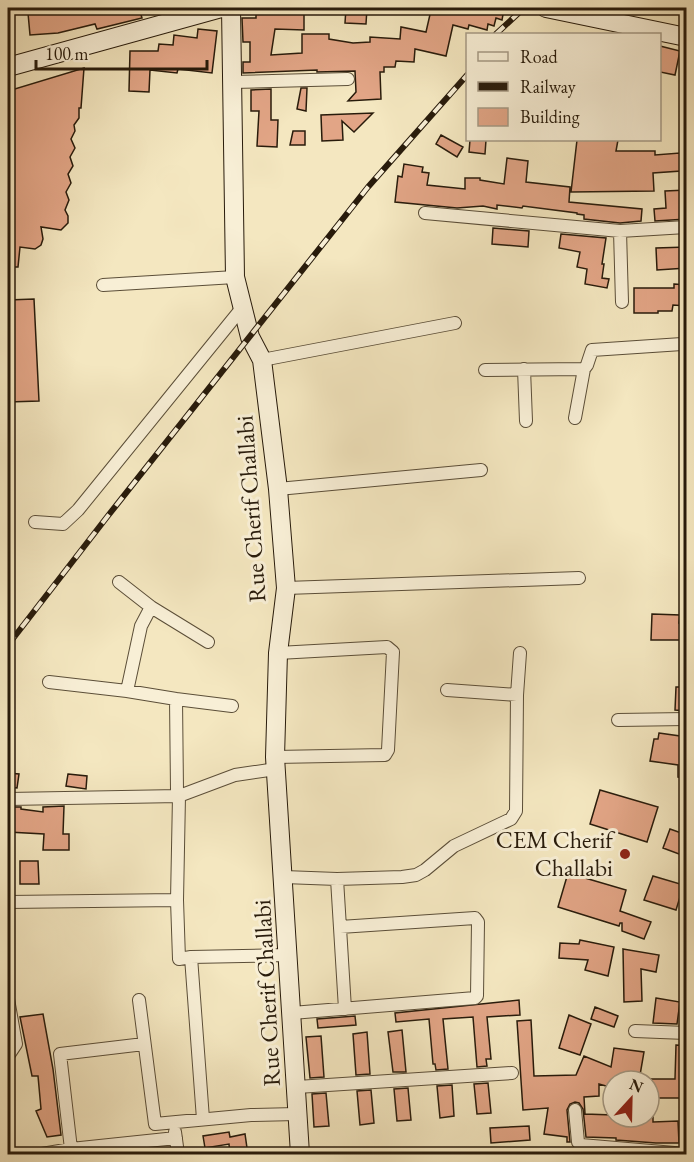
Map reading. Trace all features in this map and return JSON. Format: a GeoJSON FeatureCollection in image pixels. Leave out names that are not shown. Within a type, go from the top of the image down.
{"type":"FeatureCollection","features":[{"type":"Feature","properties":{"kind":"street"},"geometry":{"type":"LineString","coordinates":[[8,67],[220,8]]}},
{"type":"Feature","properties":{"kind":"street","name":"Rue Cherif Challabi"},"geometry":{"type":"LineString","coordinates":[[231,8],[235,277],[250,337],[262,360],[278,489],[285,588],[278,653],[275,763],[300,1155]]}},
{"type":"Feature","properties":{"kind":"street"},"geometry":{"type":"LineString","coordinates":[[546,8],[687,37]]}},
{"type":"Feature","properties":{"kind":"street"},"geometry":{"type":"LineString","coordinates":[[232,82],[348,79]]}},
{"type":"Feature","properties":{"kind":"street"},"geometry":{"type":"LineString","coordinates":[[425,213],[620,231],[687,227]]}},
{"type":"Feature","properties":{"kind":"street"},"geometry":{"type":"LineString","coordinates":[[620,231],[622,302]]}},
{"type":"Feature","properties":{"kind":"street"},"geometry":{"type":"LineString","coordinates":[[103,285],[235,277]]}},
{"type":"Feature","properties":{"kind":"street"},"geometry":{"type":"LineString","coordinates":[[34,522],[63,524],[78,510],[242,308]]}},
{"type":"Feature","properties":{"kind":"street"},"geometry":{"type":"LineString","coordinates":[[262,360],[455,323]]}},
{"type":"Feature","properties":{"kind":"street"},"geometry":{"type":"LineString","coordinates":[[575,418],[584,369],[592,350],[687,342]]}},
{"type":"Feature","properties":{"kind":"street"},"geometry":{"type":"LineString","coordinates":[[524,369],[526,421]]}},
{"type":"Feature","properties":{"kind":"street"},"geometry":{"type":"LineString","coordinates":[[485,370],[584,369]]}},
{"type":"Feature","properties":{"kind":"street"},"geometry":{"type":"LineString","coordinates":[[278,489],[481,470]]}},
{"type":"Feature","properties":{"kind":"street"},"geometry":{"type":"LineString","coordinates":[[285,588],[579,578]]}},
{"type":"Feature","properties":{"kind":"street"},"geometry":{"type":"LineString","coordinates":[[118,582],[151,608],[208,642]]}},
{"type":"Feature","properties":{"kind":"street"},"geometry":{"type":"LineString","coordinates":[[127,691],[141,626],[151,608]]}},
{"type":"Feature","properties":{"kind":"street"},"geometry":{"type":"LineString","coordinates":[[8,799],[179,795],[275,763],[385,755],[388,750],[393,652],[387,647],[278,653]]}},
{"type":"Feature","properties":{"kind":"street"},"geometry":{"type":"LineString","coordinates":[[284,877],[337,879],[402,878],[416,875],[454,846],[512,819],[516,812],[517,695],[520,652]]}},
{"type":"Feature","properties":{"kind":"street"},"geometry":{"type":"LineString","coordinates":[[49,682],[232,706]]}},
{"type":"Feature","properties":{"kind":"street"},"geometry":{"type":"LineString","coordinates":[[447,690],[517,695]]}},
{"type":"Feature","properties":{"kind":"street"},"geometry":{"type":"LineString","coordinates":[[176,699],[177,790],[179,795],[177,900],[179,959],[288,955]]}},
{"type":"Feature","properties":{"kind":"street"},"geometry":{"type":"LineString","coordinates":[[618,720],[687,719]]}},
{"type":"Feature","properties":{"kind":"street"},"geometry":{"type":"LineString","coordinates":[[337,879],[345,1009]]}},
{"type":"Feature","properties":{"kind":"street"},"geometry":{"type":"LineString","coordinates":[[8,902],[177,900]]}},
{"type":"Feature","properties":{"kind":"street"},"geometry":{"type":"LineString","coordinates":[[292,1013],[475,998],[478,990],[478,922],[471,917],[340,927]]}},
{"type":"Feature","properties":{"kind":"street"},"geometry":{"type":"LineString","coordinates":[[191,957],[203,1119]]}},
{"type":"Feature","properties":{"kind":"street"},"geometry":{"type":"LineString","coordinates":[[8,999],[16,1044],[8,1056]]}},
{"type":"Feature","properties":{"kind":"street"},"geometry":{"type":"LineString","coordinates":[[139,1000],[155,1124],[296,1114]]}},
{"type":"Feature","properties":{"kind":"street"},"geometry":{"type":"LineString","coordinates":[[635,1031],[687,1033]]}},
{"type":"Feature","properties":{"kind":"street"},"geometry":{"type":"LineString","coordinates":[[71,1149],[60,1053],[144,1044]]}},
{"type":"Feature","properties":{"kind":"street"},"geometry":{"type":"LineString","coordinates":[[297,1087],[512,1073]]}},
{"type":"Feature","properties":{"kind":"street"},"geometry":{"type":"LineString","coordinates":[[575,1110],[578,1142],[581,1145],[687,1154]]}},
{"type":"Feature","properties":{"kind":"street"},"geometry":{"type":"LineString","coordinates":[[174,1122],[178,1155]]}},
{"type":"Feature","properties":{"kind":"street"},"geometry":{"type":"LineString","coordinates":[[42,1155],[71,1149],[176,1138]]}},
{"type":"Feature","properties":{"kind":"building"},"geometry":{"type":"Polygon","coordinates":[[[44,8],[55,8],[56,12],[72,8],[139,8],[142,18],[97,29],[95,24],[58,33],[30,35],[28,13],[45,12],[44,8]]]}},
{"type":"Feature","properties":{"kind":"building"},"geometry":{"type":"Polygon","coordinates":[[[256,8],[304,8],[304,30],[275,29],[271,55],[302,53],[302,34],[329,34],[329,39],[353,43],[370,42],[370,37],[400,39],[401,27],[426,32],[431,10],[453,14],[455,8],[504,9],[502,20],[496,18],[494,26],[488,24],[487,30],[469,25],[468,29],[453,25],[446,56],[415,49],[414,62],[396,61],[395,67],[384,67],[384,72],[380,72],[381,99],[348,101],[356,92],[355,71],[243,73],[243,62],[250,62],[250,42],[243,42],[242,18],[256,18],[256,8]]]}},
{"type":"Feature","properties":{"kind":"building"},"geometry":{"type":"Polygon","coordinates":[[[346,8],[367,8],[366,24],[345,23],[346,8]]]}},
{"type":"Feature","properties":{"kind":"building"},"geometry":{"type":"Polygon","coordinates":[[[198,29],[217,31],[212,73],[178,69],[177,73],[150,70],[149,92],[129,91],[130,51],[158,51],[159,44],[173,45],[174,35],[197,38],[198,29]]]}},
{"type":"Feature","properties":{"kind":"building"},"geometry":{"type":"Polygon","coordinates":[[[661,46],[680,51],[675,75],[661,72],[661,46]]]}},
{"type":"Feature","properties":{"kind":"building"},"geometry":{"type":"Polygon","coordinates":[[[84,68],[81,108],[79,108],[79,118],[74,125],[75,131],[71,139],[75,148],[70,157],[73,166],[68,174],[71,183],[66,192],[69,200],[65,210],[68,223],[61,230],[41,227],[43,239],[41,245],[35,249],[20,247],[18,267],[8,267],[8,91],[84,68]]]}},
{"type":"Feature","properties":{"kind":"building"},"geometry":{"type":"Polygon","coordinates":[[[301,88],[307,88],[306,111],[297,109],[301,88]]]}},
{"type":"Feature","properties":{"kind":"building"},"geometry":{"type":"Polygon","coordinates":[[[271,89],[271,120],[278,120],[277,147],[257,146],[259,111],[251,111],[251,90],[271,89]]]}},
{"type":"Feature","properties":{"kind":"building"},"geometry":{"type":"Polygon","coordinates":[[[373,113],[354,132],[342,121],[343,140],[322,141],[321,115],[373,113]]]}},
{"type":"Feature","properties":{"kind":"building"},"geometry":{"type":"Polygon","coordinates":[[[293,131],[305,131],[305,145],[290,145],[293,131]]]}},
{"type":"Feature","properties":{"kind":"building"},"geometry":{"type":"Polygon","coordinates":[[[441,135],[463,147],[457,157],[436,144],[441,135]]]}},
{"type":"Feature","properties":{"kind":"building"},"geometry":{"type":"Polygon","coordinates":[[[470,141],[486,141],[485,154],[469,152],[470,141]]]}},
{"type":"Feature","properties":{"kind":"building"},"geometry":{"type":"Polygon","coordinates":[[[577,141],[618,141],[616,151],[655,151],[655,155],[680,153],[681,171],[653,173],[654,191],[571,192],[577,141]]]}},
{"type":"Feature","properties":{"kind":"building"},"geometry":{"type":"Polygon","coordinates":[[[507,158],[528,161],[526,182],[570,187],[569,202],[642,209],[641,221],[620,223],[584,219],[584,215],[577,213],[523,206],[522,208],[497,205],[497,209],[483,206],[457,208],[395,202],[398,176],[402,177],[404,164],[423,167],[422,172],[429,173],[427,185],[465,189],[465,178],[480,178],[480,180],[504,184],[507,158]]]}},
{"type":"Feature","properties":{"kind":"building"},"geometry":{"type":"Polygon","coordinates":[[[687,190],[687,219],[655,221],[654,209],[666,208],[665,191],[687,190]]]}},
{"type":"Feature","properties":{"kind":"building"},"geometry":{"type":"Polygon","coordinates":[[[493,228],[529,231],[528,247],[492,244],[493,228]]]}},
{"type":"Feature","properties":{"kind":"building"},"geometry":{"type":"Polygon","coordinates":[[[561,234],[606,238],[602,278],[609,279],[607,288],[585,284],[587,269],[577,267],[580,252],[559,248],[561,234]]]}},
{"type":"Feature","properties":{"kind":"building"},"geometry":{"type":"Polygon","coordinates":[[[687,247],[687,268],[657,270],[656,248],[687,247]]]}},
{"type":"Feature","properties":{"kind":"building"},"geometry":{"type":"Polygon","coordinates":[[[674,284],[687,285],[687,306],[673,305],[672,311],[658,311],[658,313],[634,313],[634,288],[674,288],[674,284]]]}},
{"type":"Feature","properties":{"kind":"building"},"geometry":{"type":"Polygon","coordinates":[[[34,299],[39,401],[8,402],[8,300],[34,299]]]}},
{"type":"Feature","properties":{"kind":"building"},"geometry":{"type":"Polygon","coordinates":[[[652,614],[680,615],[679,623],[687,623],[687,640],[651,640],[652,614]]]}},
{"type":"Feature","properties":{"kind":"building"},"geometry":{"type":"Polygon","coordinates":[[[676,687],[687,687],[687,711],[675,710],[676,687]]]}},
{"type":"Feature","properties":{"kind":"building"},"geometry":{"type":"Polygon","coordinates":[[[659,733],[687,737],[687,778],[678,777],[678,765],[650,761],[654,739],[658,739],[659,733]]]}},
{"type":"Feature","properties":{"kind":"building"},"geometry":{"type":"Polygon","coordinates":[[[8,773],[19,774],[17,788],[8,787],[8,773]]]}},
{"type":"Feature","properties":{"kind":"building"},"geometry":{"type":"Polygon","coordinates":[[[68,774],[87,776],[86,789],[66,786],[68,774]]]}},
{"type":"Feature","properties":{"kind":"building"},"geometry":{"type":"Polygon","coordinates":[[[600,790],[658,807],[647,842],[590,824],[600,790]]]}},
{"type":"Feature","properties":{"kind":"building"},"geometry":{"type":"Polygon","coordinates":[[[64,806],[63,834],[69,834],[69,850],[43,850],[44,834],[8,832],[8,810],[11,810],[11,807],[43,812],[43,807],[64,806]]]}},
{"type":"Feature","properties":{"kind":"building"},"geometry":{"type":"Polygon","coordinates":[[[670,829],[687,835],[687,857],[663,848],[670,829]]]}},
{"type":"Feature","properties":{"kind":"building"},"geometry":{"type":"Polygon","coordinates":[[[20,861],[38,861],[39,884],[20,884],[20,861]]]}},
{"type":"Feature","properties":{"kind":"building"},"geometry":{"type":"Polygon","coordinates":[[[568,873],[626,890],[620,911],[651,922],[644,939],[622,931],[622,923],[619,926],[558,907],[568,873]]]}},
{"type":"Feature","properties":{"kind":"building"},"geometry":{"type":"Polygon","coordinates":[[[653,876],[687,886],[687,899],[680,897],[676,910],[644,900],[653,876]]]}},
{"type":"Feature","properties":{"kind":"building"},"geometry":{"type":"Polygon","coordinates":[[[580,940],[614,947],[608,976],[585,970],[588,960],[559,958],[560,943],[579,944],[580,940]]]}},
{"type":"Feature","properties":{"kind":"building"},"geometry":{"type":"Polygon","coordinates":[[[623,949],[659,955],[656,972],[641,969],[642,1001],[624,1002],[623,949]]]}},
{"type":"Feature","properties":{"kind":"building"},"geometry":{"type":"Polygon","coordinates":[[[656,998],[680,1002],[677,1024],[653,1023],[656,998]]]}},
{"type":"Feature","properties":{"kind":"building"},"geometry":{"type":"Polygon","coordinates":[[[519,1000],[520,1015],[487,1017],[491,1059],[486,1059],[487,1066],[477,1067],[473,1017],[443,1019],[448,1069],[436,1070],[433,1064],[429,1019],[396,1022],[395,1013],[519,1000]]]}},
{"type":"Feature","properties":{"kind":"building"},"geometry":{"type":"Polygon","coordinates":[[[595,1007],[618,1016],[614,1027],[591,1019],[595,1007]]]}},
{"type":"Feature","properties":{"kind":"building"},"geometry":{"type":"Polygon","coordinates":[[[43,1014],[61,1135],[47,1137],[36,1111],[41,1109],[38,1076],[32,1076],[20,1017],[43,1014]]]}},
{"type":"Feature","properties":{"kind":"building"},"geometry":{"type":"Polygon","coordinates":[[[569,1015],[591,1024],[580,1055],[559,1048],[569,1015]]]}},
{"type":"Feature","properties":{"kind":"building"},"geometry":{"type":"Polygon","coordinates":[[[355,1016],[356,1025],[318,1028],[317,1019],[355,1016]]]}},
{"type":"Feature","properties":{"kind":"building"},"geometry":{"type":"Polygon","coordinates":[[[531,1020],[534,1076],[576,1075],[584,1056],[611,1067],[614,1048],[644,1052],[641,1069],[601,1069],[599,1096],[584,1097],[585,1114],[601,1115],[601,1129],[661,1129],[661,1122],[678,1121],[679,1143],[586,1137],[583,1109],[579,1103],[575,1102],[570,1104],[567,1110],[570,1142],[567,1142],[567,1137],[544,1134],[548,1108],[523,1110],[517,1021],[531,1020]]]}},
{"type":"Feature","properties":{"kind":"building"},"geometry":{"type":"Polygon","coordinates":[[[402,1030],[406,1072],[393,1072],[388,1032],[402,1030]]]}},
{"type":"Feature","properties":{"kind":"building"},"geometry":{"type":"Polygon","coordinates":[[[367,1032],[370,1074],[356,1075],[353,1034],[367,1032]]]}},
{"type":"Feature","properties":{"kind":"building"},"geometry":{"type":"Polygon","coordinates":[[[321,1036],[324,1077],[310,1078],[306,1037],[321,1036]]]}},
{"type":"Feature","properties":{"kind":"building"},"geometry":{"type":"Polygon","coordinates":[[[676,1045],[687,1046],[687,1098],[661,1098],[661,1079],[675,1079],[676,1045]]]}},
{"type":"Feature","properties":{"kind":"building"},"geometry":{"type":"Polygon","coordinates":[[[488,1083],[491,1113],[477,1114],[474,1084],[488,1083]]]}},
{"type":"Feature","properties":{"kind":"building"},"geometry":{"type":"Polygon","coordinates":[[[452,1085],[454,1116],[440,1118],[437,1086],[452,1085]]]}},
{"type":"Feature","properties":{"kind":"building"},"geometry":{"type":"Polygon","coordinates":[[[408,1088],[411,1120],[397,1121],[394,1089],[408,1088]]]}},
{"type":"Feature","properties":{"kind":"building"},"geometry":{"type":"Polygon","coordinates":[[[371,1090],[374,1123],[360,1125],[357,1091],[371,1090]]]}},
{"type":"Feature","properties":{"kind":"building"},"geometry":{"type":"Polygon","coordinates":[[[326,1093],[329,1126],[314,1127],[312,1094],[326,1093]]]}},
{"type":"Feature","properties":{"kind":"building"},"geometry":{"type":"Polygon","coordinates":[[[529,1126],[530,1140],[491,1143],[490,1128],[529,1126]]]}},
{"type":"Feature","properties":{"kind":"building"},"geometry":{"type":"Polygon","coordinates":[[[229,1132],[230,1137],[245,1134],[248,1155],[230,1155],[229,1144],[205,1148],[203,1136],[229,1132]]]}},
{"type":"Feature","properties":{"kind":"railway"},"geometry":{"type":"LineString","coordinates":[[497,33],[524,8]]}},
{"type":"Feature","properties":{"kind":"railway"},"geometry":{"type":"LineString","coordinates":[[8,645],[368,187],[466,76]]}},
{"type":"Feature","properties":{"kind":"place","name":"CEM Cherif Challabi"},"geometry":{"type":"Point","coordinates":[625,854]}}]}
